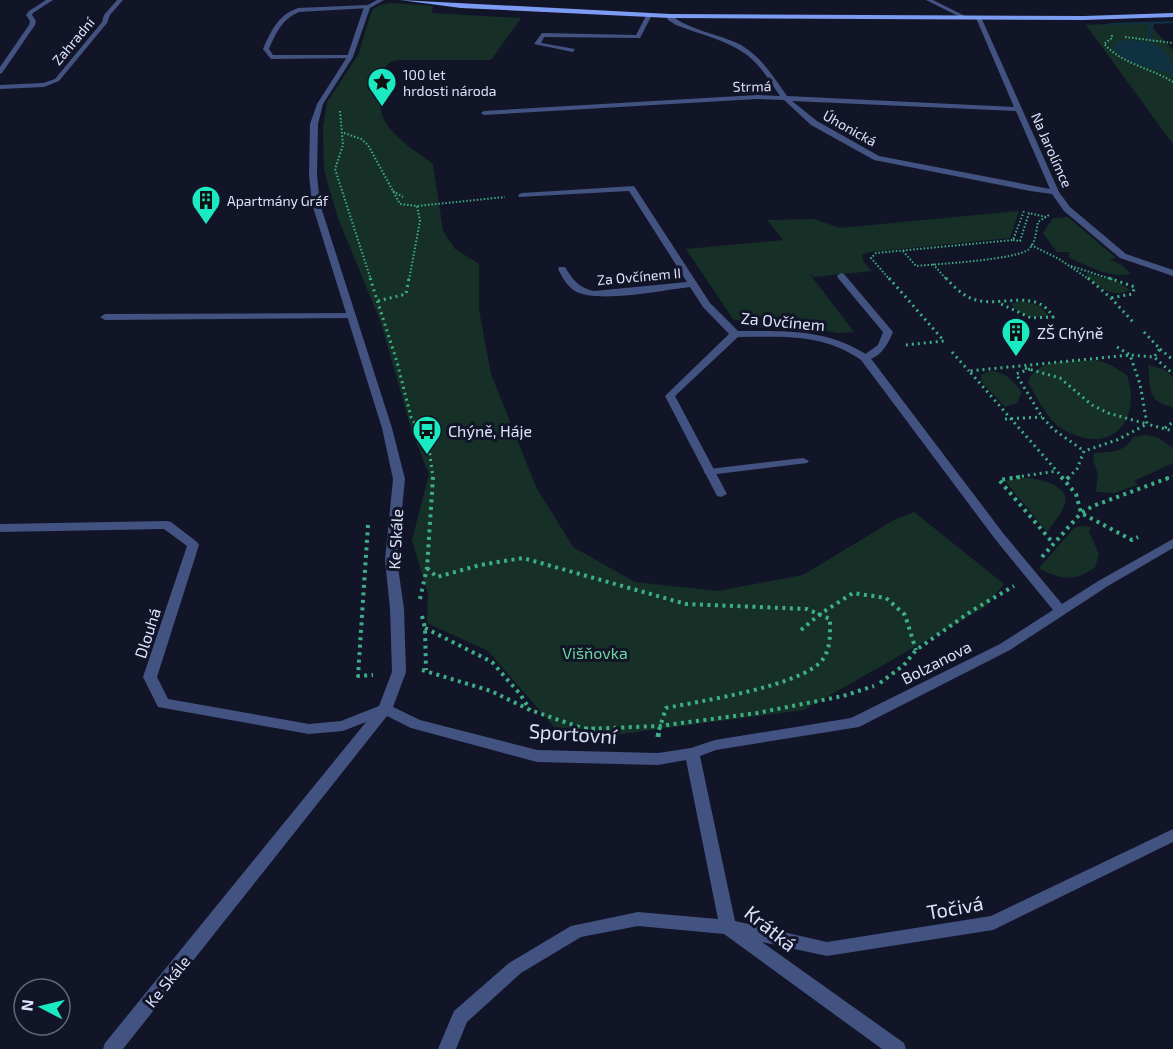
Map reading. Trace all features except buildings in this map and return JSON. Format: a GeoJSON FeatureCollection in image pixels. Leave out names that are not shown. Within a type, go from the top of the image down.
{"type":"FeatureCollection","features":[{"type":"Feature","properties":{"kind":"street"},"geometry":{"type":"LineString","coordinates":[[0,72],[32,25],[33,21],[29,15],[31,12],[50,0]]}},
{"type":"Feature","properties":{"kind":"street","name":"Zahradní"},"geometry":{"type":"LineString","coordinates":[[0,87],[44,85],[57,80],[105,22],[107,15],[120,0]]}},
{"type":"Feature","properties":{"kind":"street"},"geometry":{"type":"LineString","coordinates":[[350,57],[271,57],[266,49],[279,21],[289,13],[298,10],[367,7],[381,0]]}},
{"type":"Feature","properties":{"kind":"street"},"geometry":{"type":"LineString","coordinates":[[403,0],[461,6],[649,15],[966,18],[1173,15]]}},
{"type":"Feature","properties":{"kind":"street"},"geometry":{"type":"LineString","coordinates":[[929,0],[966,18]]}},
{"type":"Feature","properties":{"kind":"street","name":"Ke Skále"},"geometry":{"type":"LineString","coordinates":[[112,1049],[385,709],[399,672],[397,609],[391,560],[399,479],[387,428],[316,204],[313,175],[314,124],[320,104],[350,57],[367,7]]}},
{"type":"Feature","properties":{"kind":"street"},"geometry":{"type":"LineString","coordinates":[[573,50],[537,44],[542,35],[638,37],[649,15]]}},
{"type":"Feature","properties":{"kind":"street","name":"Úhonická"},"geometry":{"type":"LineString","coordinates":[[670,15],[671,20],[678,24],[738,46],[765,69],[785,98],[814,123],[877,158],[1055,192]]}},
{"type":"Feature","properties":{"kind":"street","name":"Na Jarolímce"},"geometry":{"type":"LineString","coordinates":[[979,18],[1055,192],[1067,209],[1124,256],[1173,273]]}},
{"type":"Feature","properties":{"kind":"street","name":"Strmá"},"geometry":{"type":"LineString","coordinates":[[484,113],[757,97],[1019,109]]}},
{"type":"Feature","properties":{"kind":"street","name":"Za Ovčínem"},"geometry":{"type":"LineString","coordinates":[[522,195],[631,188],[706,305],[735,334],[826,338],[852,348],[865,358],[1029,574],[1060,610]]}},
{"type":"Feature","properties":{"kind":"street","name":"Za Ovčínem II"},"geometry":{"type":"LineString","coordinates":[[562,269],[570,285],[588,294],[694,284]]}},
{"type":"Feature","properties":{"kind":"street"},"geometry":{"type":"LineString","coordinates":[[841,276],[888,332],[882,348],[865,358]]}},
{"type":"Feature","properties":{"kind":"street"},"geometry":{"type":"LineString","coordinates":[[105,317],[350,316]]}},
{"type":"Feature","properties":{"kind":"street"},"geometry":{"type":"LineString","coordinates":[[721,494],[670,396],[735,334]]}},
{"type":"Feature","properties":{"kind":"street"},"geometry":{"type":"LineString","coordinates":[[709,472],[803,460]]}},
{"type":"Feature","properties":{"kind":"street","name":"Dlouhá"},"geometry":{"type":"LineString","coordinates":[[0,528],[167,525],[193,545],[150,677],[163,704],[309,729],[343,726],[385,709]]}},
{"type":"Feature","properties":{"kind":"street","name":"Bolzanova"},"geometry":{"type":"LineString","coordinates":[[692,753],[715,745],[854,723],[1005,647],[1060,610],[1173,543]]}},
{"type":"Feature","properties":{"kind":"street","name":"Sportovní"},"geometry":{"type":"LineString","coordinates":[[385,709],[416,724],[537,756],[658,759],[692,753]]}},
{"type":"Feature","properties":{"kind":"street","name":"Krátká"},"geometry":{"type":"LineString","coordinates":[[692,753],[728,927],[897,1049]]}},
{"type":"Feature","properties":{"kind":"street","name":"Točivá"},"geometry":{"type":"LineString","coordinates":[[447,1049],[460,1017],[516,968],[577,931],[638,920],[728,927],[827,949],[993,923],[1173,835]]}},
{"type":"Feature","properties":{"kind":"path"},"geometry":{"type":"LineString","coordinates":[[1108,30],[1112,35],[1173,43]]}},
{"type":"Feature","properties":{"kind":"path"},"geometry":{"type":"LineString","coordinates":[[1112,35],[1112,38],[1104,44],[1119,60],[1158,73],[1173,82]]}},
{"type":"Feature","properties":{"kind":"path"},"geometry":{"type":"LineString","coordinates":[[340,107],[344,151],[335,169],[378,301],[411,417],[429,448],[433,480],[427,568],[420,603]]}},
{"type":"Feature","properties":{"kind":"path"},"geometry":{"type":"LineString","coordinates":[[344,133],[362,140],[375,152],[400,204],[417,206],[522,195]]}},
{"type":"Feature","properties":{"kind":"path"},"geometry":{"type":"LineString","coordinates":[[392,191],[403,197]]}},
{"type":"Feature","properties":{"kind":"path"},"geometry":{"type":"LineString","coordinates":[[378,301],[406,294],[420,221],[417,206]]}},
{"type":"Feature","properties":{"kind":"path"},"geometry":{"type":"LineString","coordinates":[[903,251],[916,266],[1011,256],[1028,250],[1035,239],[1038,222],[1067,209]]}},
{"type":"Feature","properties":{"kind":"path"},"geometry":{"type":"LineString","coordinates":[[1013,240],[1023,212],[1046,217]]}},
{"type":"Feature","properties":{"kind":"path"},"geometry":{"type":"LineString","coordinates":[[948,347],[871,258],[876,253],[1020,241],[1029,213]]}},
{"type":"Feature","properties":{"kind":"path"},"geometry":{"type":"LineString","coordinates":[[1031,245],[1054,255],[1068,265],[1122,307],[1133,322]]}},
{"type":"Feature","properties":{"kind":"path"},"geometry":{"type":"LineString","coordinates":[[933,264],[956,290],[976,300],[999,303],[1023,299],[1041,302],[1051,309],[1053,317],[1042,321],[1028,319],[999,303]]}},
{"type":"Feature","properties":{"kind":"path"},"geometry":{"type":"LineString","coordinates":[[1068,265],[1135,287],[1132,294],[1109,297]]}},
{"type":"Feature","properties":{"kind":"path"},"geometry":{"type":"LineString","coordinates":[[1144,332],[1173,360]]}},
{"type":"Feature","properties":{"kind":"path"},"geometry":{"type":"LineString","coordinates":[[882,348],[944,341]]}},
{"type":"Feature","properties":{"kind":"path"},"geometry":{"type":"LineString","coordinates":[[1117,347],[1130,355],[1140,384],[1147,424]]}},
{"type":"Feature","properties":{"kind":"path"},"geometry":{"type":"LineString","coordinates":[[1154,357],[1160,349]]}},
{"type":"Feature","properties":{"kind":"path"},"geometry":{"type":"LineString","coordinates":[[952,351],[1076,494],[1081,513],[1132,540],[1142,536]]}},
{"type":"Feature","properties":{"kind":"path"},"geometry":{"type":"LineString","coordinates":[[969,371],[1130,355],[1154,357],[1173,374]]}},
{"type":"Feature","properties":{"kind":"path"},"geometry":{"type":"LineString","coordinates":[[1017,365],[1060,378],[1092,405],[1108,413],[1173,431]]}},
{"type":"Feature","properties":{"kind":"path"},"geometry":{"type":"LineString","coordinates":[[1030,368],[1016,374],[1042,417],[1053,429],[1084,451]]}},
{"type":"Feature","properties":{"kind":"path"},"geometry":{"type":"LineString","coordinates":[[1005,419],[1042,417]]}},
{"type":"Feature","properties":{"kind":"path"},"geometry":{"type":"LineString","coordinates":[[1164,428],[1173,422]]}},
{"type":"Feature","properties":{"kind":"path"},"geometry":{"type":"LineString","coordinates":[[1084,451],[1117,440],[1147,424]]}},
{"type":"Feature","properties":{"kind":"path"},"geometry":{"type":"LineString","coordinates":[[1065,481],[1077,469],[1084,451]]}},
{"type":"Feature","properties":{"kind":"path"},"geometry":{"type":"LineString","coordinates":[[1057,471],[999,480],[1053,543],[1081,513],[1093,506],[1173,476]]}},
{"type":"Feature","properties":{"kind":"path"},"geometry":{"type":"LineString","coordinates":[[368,525],[358,676],[426,670],[491,691],[530,711],[585,729],[658,726],[757,713],[843,696],[877,685],[904,665],[916,650],[973,610],[1013,587],[1029,574]]}},
{"type":"Feature","properties":{"kind":"path"},"geometry":{"type":"LineString","coordinates":[[427,568],[437,578],[480,564],[523,558],[543,561],[599,581],[686,604],[807,609],[830,619],[830,646],[818,666],[792,677],[757,687],[666,708],[658,726],[658,759]]}},
{"type":"Feature","properties":{"kind":"path"},"geometry":{"type":"LineString","coordinates":[[801,630],[820,614],[853,593],[886,598],[905,615],[916,650]]}},
{"type":"Feature","properties":{"kind":"path"},"geometry":{"type":"LineString","coordinates":[[422,611],[425,628],[426,670]]}},
{"type":"Feature","properties":{"kind":"path"},"geometry":{"type":"LineString","coordinates":[[425,628],[492,662],[520,694],[530,711]]}},
{"type":"Feature","properties":{"kind":"green space","name":"Višňovka"},"geometry":{"type":"Polygon","coordinates":[[[392,3],[433,6],[432,13],[521,18],[491,60],[396,60],[389,63],[378,77],[382,115],[385,122],[404,143],[433,164],[443,231],[455,249],[479,264],[479,310],[491,374],[536,487],[573,547],[635,582],[718,591],[803,575],[894,520],[914,512],[1004,584],[985,607],[804,710],[606,736],[554,727],[488,651],[427,623],[428,594],[412,540],[429,474],[412,432],[381,323],[338,218],[324,170],[323,126],[327,102],[358,55],[372,10],[380,5],[392,3]]]}},
{"type":"Feature","properties":{"kind":"green space"},"geometry":{"type":"Polygon","coordinates":[[[1147,22],[1173,50],[1173,144],[1086,25],[1147,22]]]}},
{"type":"Feature","properties":{"kind":"green space"},"geometry":{"type":"Polygon","coordinates":[[[1019,211],[1010,238],[870,252],[862,255],[863,261],[872,271],[814,277],[809,273],[854,332],[839,333],[799,327],[760,327],[733,319],[686,249],[783,240],[767,220],[814,219],[840,228],[1019,211]]]}},
{"type":"Feature","properties":{"kind":"green space"},"geometry":{"type":"Polygon","coordinates":[[[1068,217],[1116,258],[1109,259],[1122,265],[1131,274],[1106,273],[1068,257],[1070,252],[1057,252],[1043,233],[1053,218],[1068,217]]]}},
{"type":"Feature","properties":{"kind":"green space"},"geometry":{"type":"Polygon","coordinates":[[[1086,273],[1118,282],[1130,290],[1112,292],[1102,288],[1086,273]]]}},
{"type":"Feature","properties":{"kind":"green space"},"geometry":{"type":"Polygon","coordinates":[[[1022,301],[1040,306],[1048,315],[1028,316],[1011,304],[1022,301]]]}},
{"type":"Feature","properties":{"kind":"green space"},"geometry":{"type":"Polygon","coordinates":[[[1096,360],[1109,364],[1127,375],[1131,393],[1130,408],[1125,421],[1117,431],[1106,437],[1093,439],[1078,436],[1056,424],[1028,383],[1038,369],[1047,365],[1056,362],[1096,360]]]}},
{"type":"Feature","properties":{"kind":"green space"},"geometry":{"type":"Polygon","coordinates":[[[1148,365],[1163,369],[1173,377],[1173,407],[1164,405],[1154,398],[1150,387],[1148,365]]]}},
{"type":"Feature","properties":{"kind":"green space"},"geometry":{"type":"Polygon","coordinates":[[[990,371],[1004,375],[1019,388],[1022,392],[1017,403],[1005,407],[981,381],[981,375],[990,371]]]}},
{"type":"Feature","properties":{"kind":"green space"},"geometry":{"type":"Polygon","coordinates":[[[1144,435],[1157,437],[1173,448],[1173,463],[1134,481],[1138,485],[1114,493],[1096,492],[1098,474],[1093,460],[1094,453],[1117,451],[1126,446],[1133,437],[1144,435]]]}},
{"type":"Feature","properties":{"kind":"green space"},"geometry":{"type":"Polygon","coordinates":[[[1037,479],[1063,491],[1065,503],[1062,511],[1047,532],[1005,481],[1037,479]]]}},
{"type":"Feature","properties":{"kind":"green space"},"geometry":{"type":"Polygon","coordinates":[[[1091,527],[1089,532],[1099,554],[1095,567],[1081,575],[1068,578],[1039,568],[1074,528],[1091,527]]]}},
{"type":"Feature","properties":{"kind":"water"},"geometry":{"type":"Polygon","coordinates":[[[1131,40],[1161,48],[1170,58],[1173,75],[1127,61],[1113,49],[1116,42],[1131,40]]]}},
{"type":"Feature","properties":{"kind":"waterway"},"geometry":{"type":"LineString","coordinates":[[1110,24],[1173,22]]}},
{"type":"Feature","properties":{"kind":"waterway"},"geometry":{"type":"LineString","coordinates":[[1148,41],[1152,23]]}},
{"type":"Feature","properties":{"kind":"place","name":"100 let hrdosti národa"},"geometry":{"type":"Point","coordinates":[382,108]}},
{"type":"Feature","properties":{"kind":"place","name":"Apartmány Gráf"},"geometry":{"type":"Point","coordinates":[206,226]}},
{"type":"Feature","properties":{"kind":"place","name":"ZŠ Chýně"},"geometry":{"type":"Point","coordinates":[1016,358]}},
{"type":"Feature","properties":{"kind":"place","name":"Chýně, Háje"},"geometry":{"type":"Point","coordinates":[427,456]}}]}
